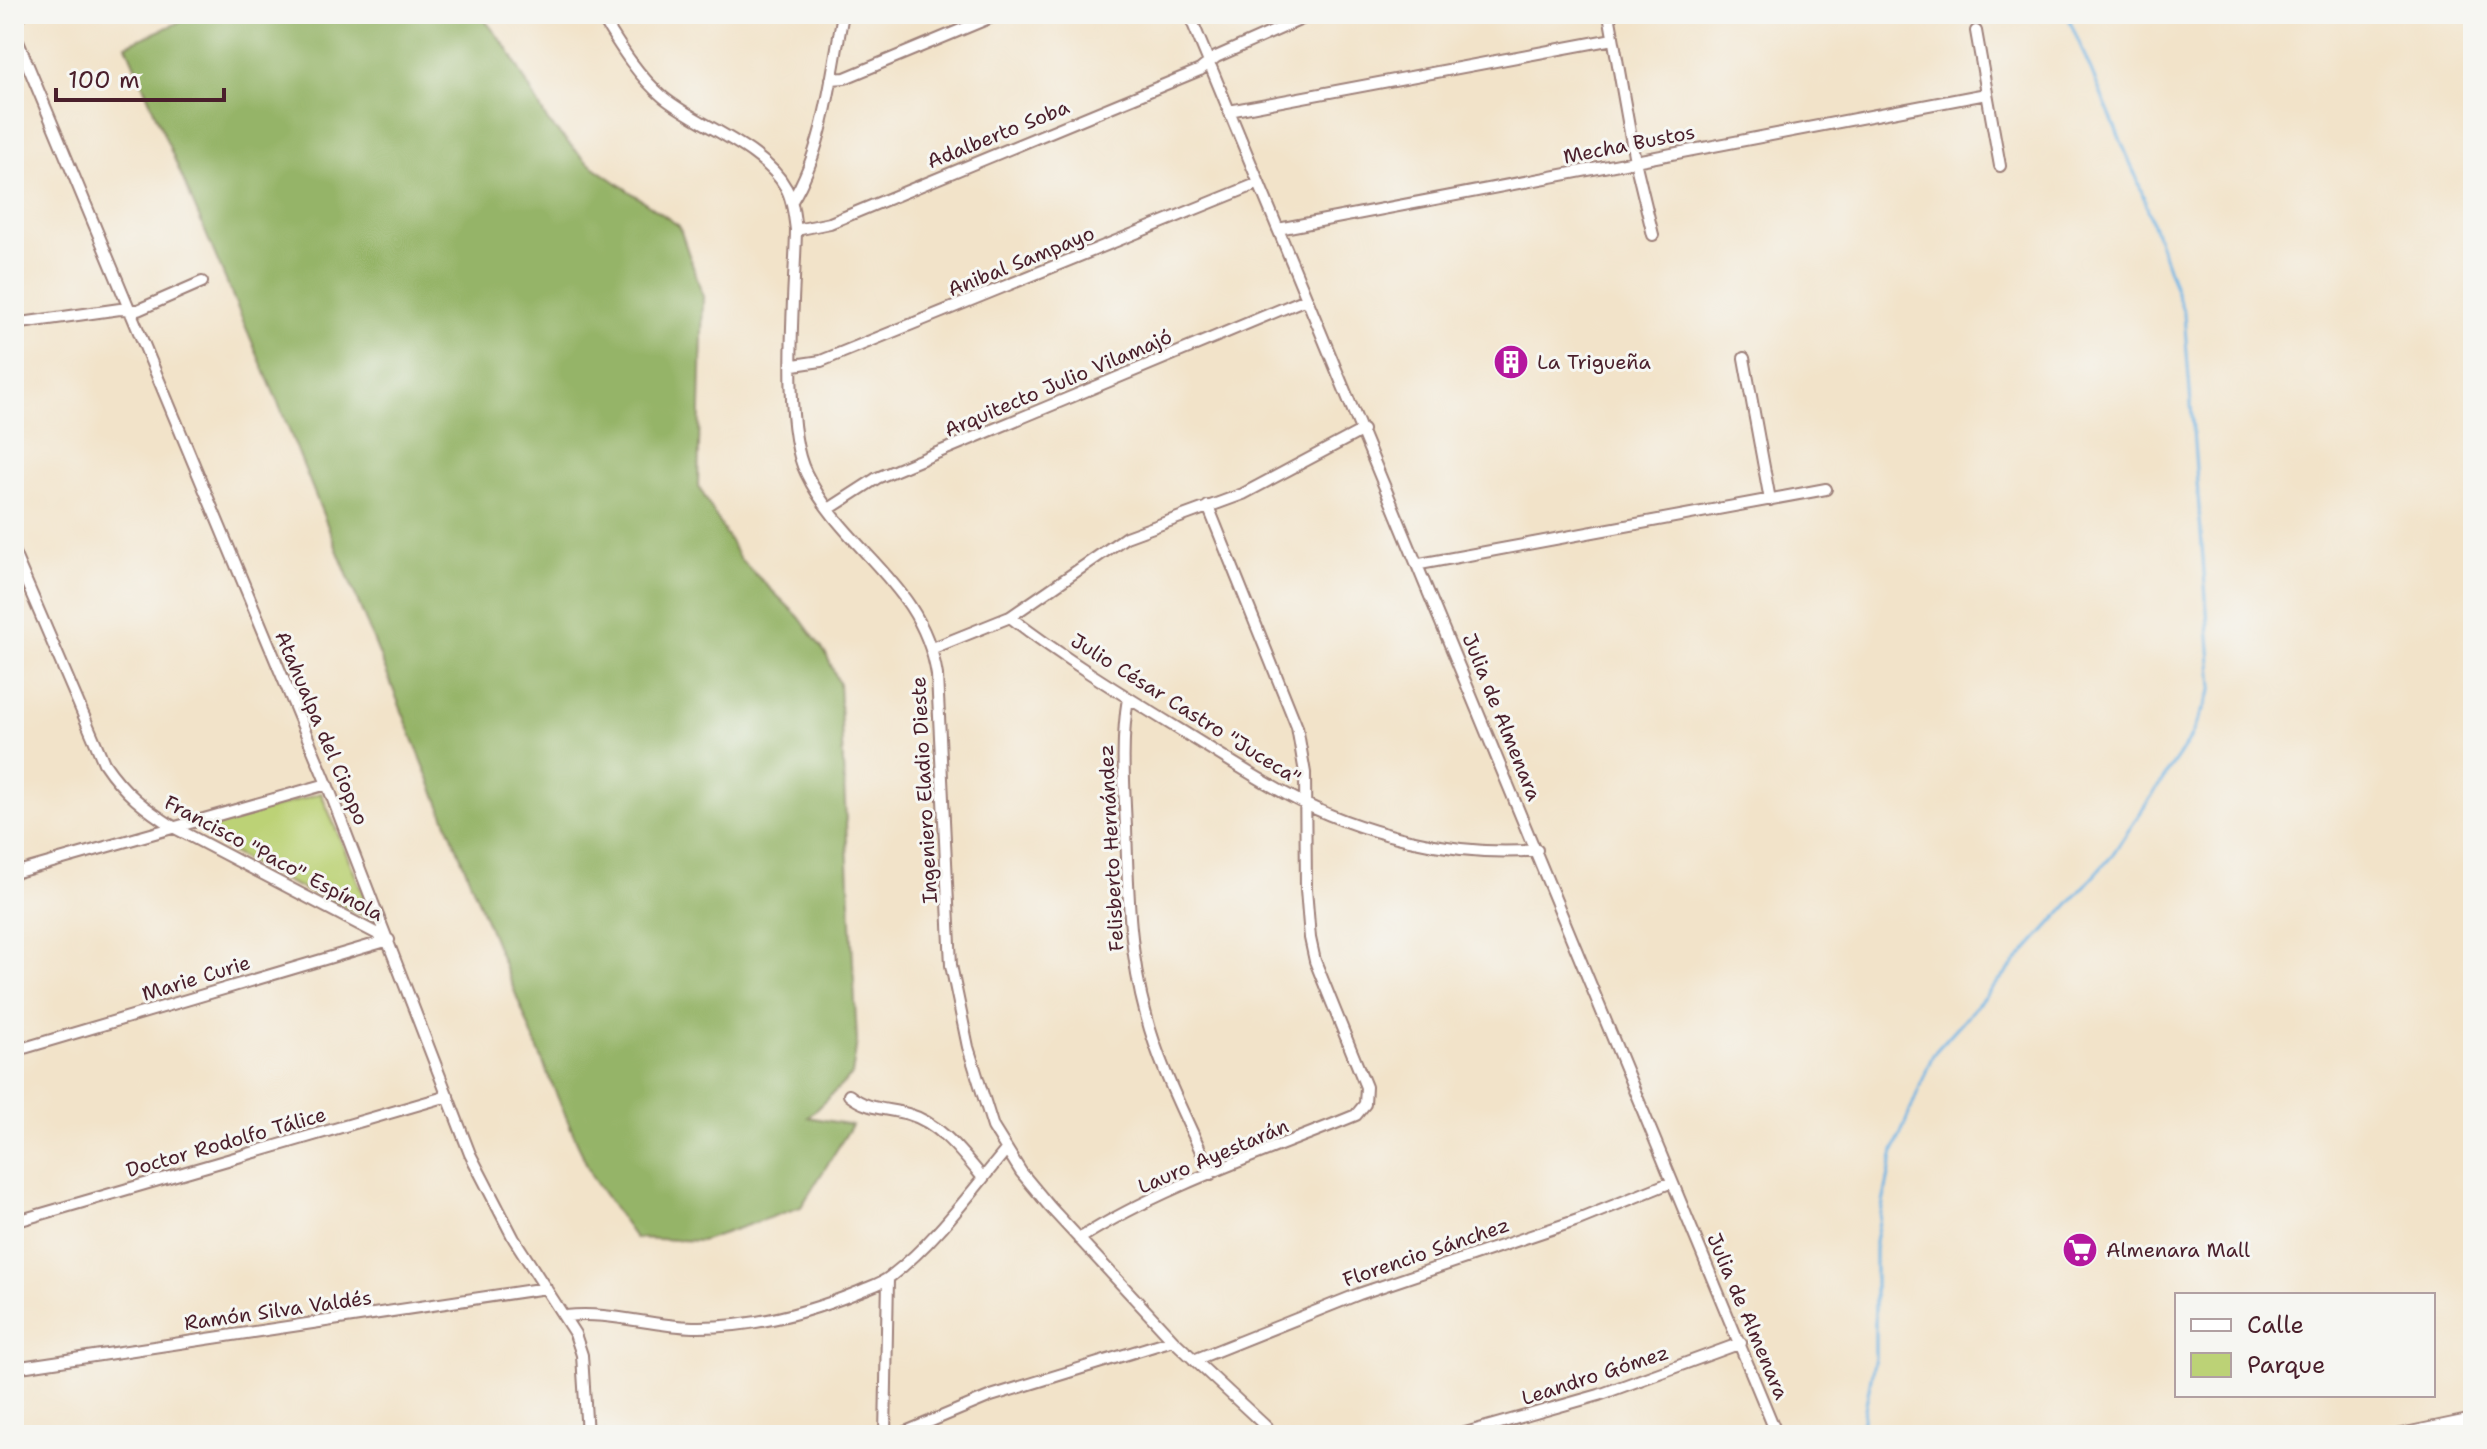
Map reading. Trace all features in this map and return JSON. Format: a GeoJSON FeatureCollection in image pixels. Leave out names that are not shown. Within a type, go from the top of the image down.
{"type":"FeatureCollection","features":[{"type":"Feature","properties":{"kind":"street"},"geometry":{"type":"LineString","coordinates":[[14,25],[22,14]]}},
{"type":"Feature","properties":{"kind":"street","name":"Ingeniero Eladio Dieste"},"geometry":{"type":"LineString","coordinates":[[600,14],[648,83],[679,109],[763,163],[786,187],[792,201],[796,230],[795,445],[807,475],[829,509],[904,594],[933,648],[955,991],[985,1103],[1006,1150],[1079,1239],[1173,1340],[1275,1435]]}},
{"type":"Feature","properties":{"kind":"street"},"geometry":{"type":"LineString","coordinates":[[792,201],[808,170],[831,79],[843,14]]}},
{"type":"Feature","properties":{"kind":"street"},"geometry":{"type":"LineString","coordinates":[[831,79],[845,78],[999,14]]}},
{"type":"Feature","properties":{"kind":"street","name":"Julia de Almenara"},"geometry":{"type":"LineString","coordinates":[[1189,14],[1306,299],[1420,564],[1777,1435]]}},
{"type":"Feature","properties":{"kind":"street","name":"Adalberto Soba"},"geometry":{"type":"LineString","coordinates":[[796,230],[844,217],[1200,70],[1209,62],[1313,14]]}},
{"type":"Feature","properties":{"kind":"street"},"geometry":{"type":"LineString","coordinates":[[1609,14],[1635,161],[1653,235]]}},
{"type":"Feature","properties":{"kind":"street"},"geometry":{"type":"LineString","coordinates":[[1976,31],[2000,166]]}},
{"type":"Feature","properties":{"kind":"street","name":"Atahualpa del Cioppo"},"geometry":{"type":"LineString","coordinates":[[14,32],[327,784],[448,1096],[492,1199],[566,1316],[582,1355],[587,1435]]}},
{"type":"Feature","properties":{"kind":"street"},"geometry":{"type":"LineString","coordinates":[[1229,111],[1613,39]]}},
{"type":"Feature","properties":{"kind":"street","name":"Mecha Bustos"},"geometry":{"type":"LineString","coordinates":[[1278,229],[1986,94]]}},
{"type":"Feature","properties":{"kind":"street","name":"Anibal Sampayo"},"geometry":{"type":"LineString","coordinates":[[794,365],[821,361],[1259,183]]}},
{"type":"Feature","properties":{"kind":"street"},"geometry":{"type":"LineString","coordinates":[[14,324],[138,310],[202,282]]}},
{"type":"Feature","properties":{"kind":"street","name":"Arquitecto Julio Vilamajó"},"geometry":{"type":"LineString","coordinates":[[829,509],[877,478],[1306,299]]}},
{"type":"Feature","properties":{"kind":"street"},"geometry":{"type":"LineString","coordinates":[[1744,358],[1770,500]]}},
{"type":"Feature","properties":{"kind":"street"},"geometry":{"type":"LineString","coordinates":[[933,648],[1010,617],[1126,537],[1243,494],[1363,430]]}},
{"type":"Feature","properties":{"kind":"street"},"geometry":{"type":"LineString","coordinates":[[1420,564],[1826,489]]}},
{"type":"Feature","properties":{"kind":"street"},"geometry":{"type":"LineString","coordinates":[[1208,506],[1290,705],[1302,747],[1307,804]]}},
{"type":"Feature","properties":{"kind":"street","name":"Francisco \"Paco\" Espínola"},"geometry":{"type":"LineString","coordinates":[[14,553],[104,763],[132,799],[175,828],[389,940]]}},
{"type":"Feature","properties":{"kind":"street","name":"Julio César Castro \"Juceca\""},"geometry":{"type":"LineString","coordinates":[[1010,617],[1128,698],[1307,804],[1373,829],[1445,847],[1494,853],[1537,850]]}},
{"type":"Feature","properties":{"kind":"street","name":"Felisberto Hernández"},"geometry":{"type":"LineString","coordinates":[[1128,698],[1124,723],[1125,825],[1131,941],[1139,988],[1152,1034],[1211,1174]]}},
{"type":"Feature","properties":{"kind":"street"},"geometry":{"type":"LineString","coordinates":[[14,873],[327,784]]}},
{"type":"Feature","properties":{"kind":"street","name":"Lauro Ayestarán"},"geometry":{"type":"LineString","coordinates":[[1079,1239],[1107,1221],[1362,1109],[1366,1087],[1324,985],[1310,938],[1306,889],[1307,804]]}},
{"type":"Feature","properties":{"kind":"street","name":"Marie Curie"},"geometry":{"type":"LineString","coordinates":[[14,1051],[389,940]]}},
{"type":"Feature","properties":{"kind":"street"},"geometry":{"type":"LineString","coordinates":[[849,1095],[868,1108],[911,1115],[935,1126],[983,1178]]}},
{"type":"Feature","properties":{"kind":"street","name":"Doctor Rodolfo Tálice"},"geometry":{"type":"LineString","coordinates":[[14,1222],[448,1096]]}},
{"type":"Feature","properties":{"kind":"street"},"geometry":{"type":"LineString","coordinates":[[566,1316],[589,1313],[690,1327],[729,1326],[797,1314],[888,1279],[921,1251],[1006,1150]]}},
{"type":"Feature","properties":{"kind":"street","name":"Florencio Sánchez"},"geometry":{"type":"LineString","coordinates":[[1194,1360],[1359,1294],[1578,1220],[1672,1182]]}},
{"type":"Feature","properties":{"kind":"street"},"geometry":{"type":"LineString","coordinates":[[885,1435],[888,1279]]}},
{"type":"Feature","properties":{"kind":"street","name":"Ramón Silva Valdés"},"geometry":{"type":"LineString","coordinates":[[14,1368],[546,1288]]}},
{"type":"Feature","properties":{"kind":"street"},"geometry":{"type":"LineString","coordinates":[[898,1435],[991,1396],[1173,1340]]}},
{"type":"Feature","properties":{"kind":"street","name":"Leandro Gómez"},"geometry":{"type":"LineString","coordinates":[[1458,1435],[1599,1395],[1741,1343]]}},
{"type":"Feature","properties":{"kind":"street"},"geometry":{"type":"LineString","coordinates":[[2396,1435],[2473,1419]]}},
{"type":"Feature","properties":{"kind":"street"},"geometry":{"type":"LineString","coordinates":[[924,1422],[925,1435]]}},
{"type":"Feature","properties":{"kind":"green space"},"geometry":{"type":"Polygon","coordinates":[[[198,14],[476,14],[484,19],[508,49],[548,122],[587,162],[679,226],[703,296],[698,485],[740,559],[799,617],[826,654],[839,683],[857,1041],[852,1075],[808,1117],[852,1125],[801,1207],[701,1241],[635,1238],[592,1177],[281,410],[126,45],[198,14]]]}},
{"type":"Feature","properties":{"kind":"green space"},"geometry":{"type":"Polygon","coordinates":[[[321,793],[374,920],[258,867],[202,830],[321,793]]]}},
{"type":"Feature","properties":{"kind":"waterway"},"geometry":{"type":"LineString","coordinates":[[1860,1435],[1875,1357],[1875,1241],[1894,1151],[1933,1054],[2110,858],[2188,742],[2213,688],[2184,314],[2138,181],[2067,14]]}},
{"type":"Feature","properties":{"kind":"place","name":"La Trigueña"},"geometry":{"type":"Point","coordinates":[1511,362]}},
{"type":"Feature","properties":{"kind":"place","name":"Almenara Mall"},"geometry":{"type":"Point","coordinates":[2080,1250]}}]}
